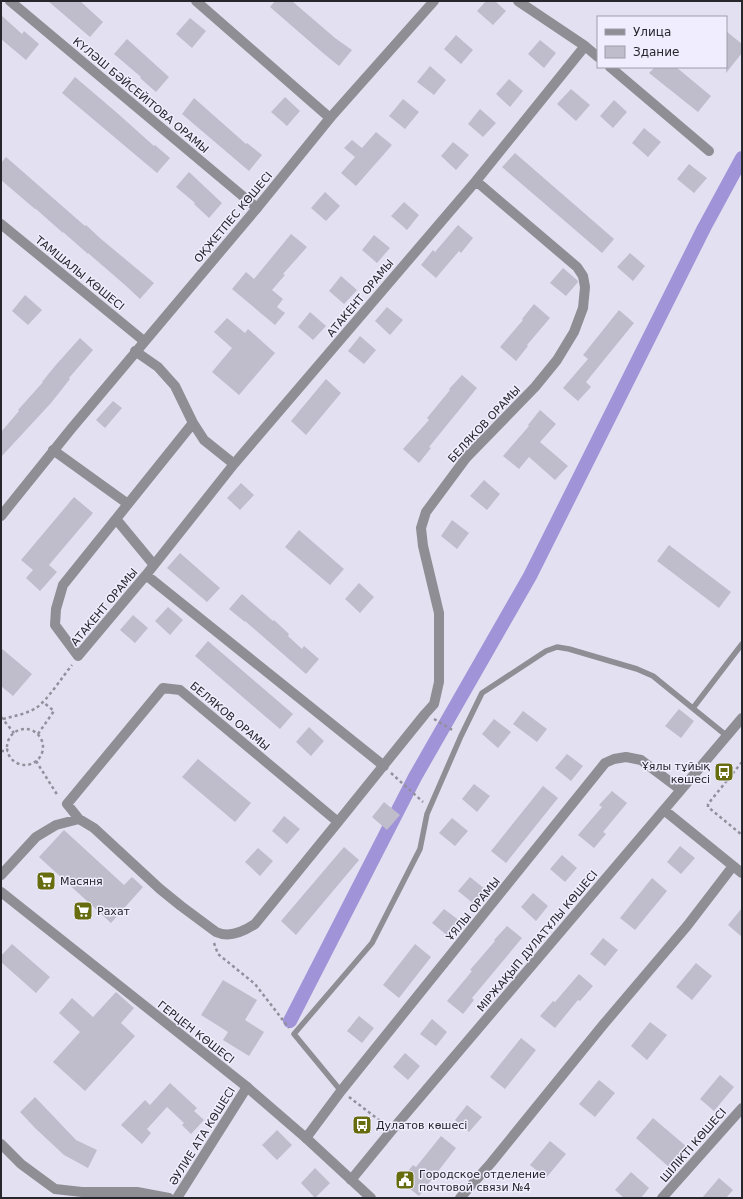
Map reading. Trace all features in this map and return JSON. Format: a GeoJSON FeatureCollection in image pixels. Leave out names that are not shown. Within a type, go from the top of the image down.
{"type":"FeatureCollection","features":[{"type":"Feature","properties":{"kind":"street","name":"КҮЛӘШ БӘЙСЕЙІТОВА ОРАМЫ"},"geometry":{"type":"LineString","coordinates":[[10,1],[256,208]]}},
{"type":"Feature","properties":{"kind":"street"},"geometry":{"type":"LineString","coordinates":[[196,1],[330,118]]}},
{"type":"Feature","properties":{"kind":"street","name":"ОҚЖЕТПЕС КӨШЕСІ"},"geometry":{"type":"LineString","coordinates":[[1,516],[53,450],[330,118],[434,1]]}},
{"type":"Feature","properties":{"kind":"street"},"geometry":{"type":"LineString","coordinates":[[518,1],[585,46],[597,56]]}},
{"type":"Feature","properties":{"kind":"street","name":"АТАКЕНТ ОРАМЫ"},"geometry":{"type":"LineString","coordinates":[[154,565],[116,518],[63,584],[54,625],[78,656],[146,575],[154,565],[234,464],[476,181],[585,46]]}},
{"type":"Feature","properties":{"kind":"street"},"geometry":{"type":"LineString","coordinates":[[611,68],[709,151]]}},
{"type":"Feature","properties":{"kind":"street","name":"БЕЛЯКОВ ОРАМЫ"},"geometry":{"type":"LineString","coordinates":[[78,819],[94,828],[160,889],[209,927],[222,934],[233,934],[250,928],[255,924],[434,704],[439,682],[439,613],[423,546],[421,528],[426,512],[466,458],[535,388],[557,360],[574,332],[583,308],[585,287],[583,276],[577,268],[476,181]]}},
{"type":"Feature","properties":{"kind":"street","name":"ТАМШАЛЫ КӨШЕСІ"},"geometry":{"type":"LineString","coordinates":[[1,224],[144,341]]}},
{"type":"Feature","properties":{"kind":"street"},"geometry":{"type":"LineString","coordinates":[[136,351],[158,367],[175,386],[193,423],[204,440],[234,464]]}},
{"type":"Feature","properties":{"kind":"street"},"geometry":{"type":"LineString","coordinates":[[116,518],[193,423]]}},
{"type":"Feature","properties":{"kind":"street"},"geometry":{"type":"LineString","coordinates":[[53,450],[128,504]]}},
{"type":"Feature","properties":{"kind":"street"},"geometry":{"type":"LineString","coordinates":[[146,575],[384,766]]}},
{"type":"Feature","properties":{"kind":"street","name":"БЕЛЯКОВ ОРАМЫ"},"geometry":{"type":"LineString","coordinates":[[67,804],[163,688],[180,690],[338,822]]}},
{"type":"Feature","properties":{"kind":"street","name":"МІРЖАҚЫП ДУЛАТҰЛЫ КӨШЕСІ"},"geometry":{"type":"LineString","coordinates":[[351,1180],[742,718]]}},
{"type":"Feature","properties":{"kind":"street","name":"ҰЯЛЫ ОРАМЫ"},"geometry":{"type":"LineString","coordinates":[[306,1138],[341,1091],[606,764],[614,759],[626,757],[640,760],[681,790]]}},
{"type":"Feature","properties":{"kind":"street"},"geometry":{"type":"LineString","coordinates":[[1,875],[36,837],[56,825],[78,819],[67,804]]}},
{"type":"Feature","properties":{"kind":"street"},"geometry":{"type":"LineString","coordinates":[[664,810],[742,872]]}},
{"type":"Feature","properties":{"kind":"street"},"geometry":{"type":"LineString","coordinates":[[460,1198],[491,1163],[603,1025],[687,926],[733,866]]}},
{"type":"Feature","properties":{"kind":"street","name":"ГЕРЦЕН КӨШЕСІ"},"geometry":{"type":"LineString","coordinates":[[1,892],[247,1087],[306,1138],[371,1198]]}},
{"type":"Feature","properties":{"kind":"street","name":"ӘУЛИЕ АТА КӨШЕСІ"},"geometry":{"type":"LineString","coordinates":[[177,1198],[247,1087]]}},
{"type":"Feature","properties":{"kind":"street","name":"ШІЛІКТІ КӨШЕСІ"},"geometry":{"type":"LineString","coordinates":[[662,1198],[742,1108]]}},
{"type":"Feature","properties":{"kind":"street","name":"ӘУЛИЕ АТА КӨШЕСІ"},"geometry":{"type":"LineString","coordinates":[[1,1144],[21,1164],[55,1189],[82,1192],[137,1192],[168,1198]]}},
{"type":"Feature","properties":{"kind":"lane"},"geometry":{"type":"LineString","coordinates":[[693,708],[742,644]]}},
{"type":"Feature","properties":{"kind":"lane"},"geometry":{"type":"LineString","coordinates":[[341,1091],[294,1034],[372,943],[420,849],[429,807],[482,693],[546,651],[556,647],[637,669],[653,676],[727,736]]}},
{"type":"Feature","properties":{"kind":"path"},"geometry":{"type":"LineString","coordinates":[[14,733],[2,718],[29,712],[37,708],[78,656]]}},
{"type":"Feature","properties":{"kind":"path"},"geometry":{"type":"LineString","coordinates":[[38,734],[54,711],[43,702]]}},
{"type":"Feature","properties":{"kind":"path"},"geometry":{"type":"LineString","coordinates":[[433,718],[443,725]]}},
{"type":"Feature","properties":{"kind":"path"},"geometry":{"type":"LineString","coordinates":[[22,730],[31,730],[38,734],[42,741],[43,748],[41,756],[36,761],[23,765],[11,758],[8,751],[8,745],[10,738],[14,733],[22,730]]}},
{"type":"Feature","properties":{"kind":"path"},"geometry":{"type":"LineString","coordinates":[[1,751],[8,751]]}},
{"type":"Feature","properties":{"kind":"path"},"geometry":{"type":"LineString","coordinates":[[36,761],[56,794],[67,804]]}},
{"type":"Feature","properties":{"kind":"path"},"geometry":{"type":"LineString","coordinates":[[742,762],[708,804],[708,807],[742,835]]}},
{"type":"Feature","properties":{"kind":"path"},"geometry":{"type":"LineString","coordinates":[[398,779],[429,807]]}},
{"type":"Feature","properties":{"kind":"path"},"geometry":{"type":"LineString","coordinates":[[209,927],[218,954],[255,984],[294,1034]]}},
{"type":"Feature","properties":{"kind":"path"},"geometry":{"type":"LineString","coordinates":[[341,1091],[392,1130]]}},
{"type":"Feature","properties":{"kind":"building"},"geometry":{"type":"Polygon","coordinates":[[[48,1],[80,1],[103,22],[90,37],[48,1]]]}},
{"type":"Feature","properties":{"kind":"building"},"geometry":{"type":"Polygon","coordinates":[[[275,1],[292,1],[335,38],[352,50],[339,66],[270,7],[275,1]]]}},
{"type":"Feature","properties":{"kind":"building"},"geometry":{"type":"Polygon","coordinates":[[[486,1],[495,1],[506,11],[493,25],[477,11],[486,1]]]}},
{"type":"Feature","properties":{"kind":"building"},"geometry":{"type":"Polygon","coordinates":[[[1,15],[22,34],[24,31],[39,44],[26,60],[1,39],[1,15]]]}},
{"type":"Feature","properties":{"kind":"building"},"geometry":{"type":"Polygon","coordinates":[[[190,18],[206,31],[192,48],[176,34],[190,18]]]}},
{"type":"Feature","properties":{"kind":"building"},"geometry":{"type":"Polygon","coordinates":[[[727,32],[742,44],[742,53],[726,73],[727,32]]]}},
{"type":"Feature","properties":{"kind":"building"},"geometry":{"type":"Polygon","coordinates":[[[456,35],[473,50],[461,64],[444,49],[456,35]]]}},
{"type":"Feature","properties":{"kind":"building"},"geometry":{"type":"Polygon","coordinates":[[[127,39],[169,77],[156,92],[114,54],[127,39]]]}},
{"type":"Feature","properties":{"kind":"building"},"geometry":{"type":"Polygon","coordinates":[[[540,40],[556,53],[544,68],[528,54],[540,40]]]}},
{"type":"Feature","properties":{"kind":"building"},"geometry":{"type":"Polygon","coordinates":[[[430,66],[446,80],[434,95],[417,82],[430,66]]]}},
{"type":"Feature","properties":{"kind":"building"},"geometry":{"type":"Polygon","coordinates":[[[654,68],[677,68],[711,96],[698,112],[649,73],[654,68]]]}},
{"type":"Feature","properties":{"kind":"building"},"geometry":{"type":"Polygon","coordinates":[[[75,77],[154,146],[155,145],[170,158],[157,173],[62,93],[75,77]]]}},
{"type":"Feature","properties":{"kind":"building"},"geometry":{"type":"Polygon","coordinates":[[[509,79],[523,91],[510,107],[496,94],[509,79]]]}},
{"type":"Feature","properties":{"kind":"building"},"geometry":{"type":"Polygon","coordinates":[[[571,89],[590,105],[576,121],[557,104],[571,89]]]}},
{"type":"Feature","properties":{"kind":"building"},"geometry":{"type":"Polygon","coordinates":[[[285,97],[300,111],[287,126],[271,112],[285,97]]]}},
{"type":"Feature","properties":{"kind":"building"},"geometry":{"type":"Polygon","coordinates":[[[194,98],[246,144],[247,143],[262,155],[249,171],[182,114],[194,98]]]}},
{"type":"Feature","properties":{"kind":"building"},"geometry":{"type":"Polygon","coordinates":[[[403,99],[419,112],[405,129],[389,116],[403,99]]]}},
{"type":"Feature","properties":{"kind":"building"},"geometry":{"type":"Polygon","coordinates":[[[614,100],[627,112],[613,128],[600,116],[614,100]]]}},
{"type":"Feature","properties":{"kind":"building"},"geometry":{"type":"Polygon","coordinates":[[[480,109],[496,123],[483,137],[468,124],[480,109]]]}},
{"type":"Feature","properties":{"kind":"building"},"geometry":{"type":"Polygon","coordinates":[[[644,128],[661,142],[648,157],[632,143],[644,128]]]}},
{"type":"Feature","properties":{"kind":"building"},"geometry":{"type":"Polygon","coordinates":[[[376,132],[392,145],[356,186],[341,173],[355,157],[344,148],[352,140],[362,148],[376,132]]]}},
{"type":"Feature","properties":{"kind":"building"},"geometry":{"type":"Polygon","coordinates":[[[453,142],[469,155],[456,170],[441,156],[453,142]]]}},
{"type":"Feature","properties":{"kind":"building"},"geometry":{"type":"Polygon","coordinates":[[[515,153],[614,239],[602,253],[502,167],[515,153]]]}},
{"type":"Feature","properties":{"kind":"building"},"geometry":{"type":"Polygon","coordinates":[[[6,157],[85,226],[86,225],[154,283],[140,299],[1,180],[1,163],[6,157]]]}},
{"type":"Feature","properties":{"kind":"building"},"geometry":{"type":"Polygon","coordinates":[[[689,164],[707,178],[694,193],[677,179],[689,164]]]}},
{"type":"Feature","properties":{"kind":"building"},"geometry":{"type":"Polygon","coordinates":[[[189,172],[222,203],[209,218],[194,204],[195,203],[176,187],[189,172]]]}},
{"type":"Feature","properties":{"kind":"building"},"geometry":{"type":"Polygon","coordinates":[[[325,192],[340,206],[326,221],[311,208],[325,192]]]}},
{"type":"Feature","properties":{"kind":"building"},"geometry":{"type":"Polygon","coordinates":[[[404,202],[419,215],[407,230],[391,216],[404,202]]]}},
{"type":"Feature","properties":{"kind":"building"},"geometry":{"type":"Polygon","coordinates":[[[458,225],[473,238],[461,253],[459,251],[436,278],[421,265],[433,250],[435,252],[458,225]]]}},
{"type":"Feature","properties":{"kind":"building"},"geometry":{"type":"Polygon","coordinates":[[[291,234],[307,247],[283,274],[285,275],[272,290],[283,299],[277,307],[285,313],[275,325],[232,289],[246,272],[254,279],[291,234]]]}},
{"type":"Feature","properties":{"kind":"building"},"geometry":{"type":"Polygon","coordinates":[[[374,235],[390,248],[377,263],[362,250],[374,235]]]}},
{"type":"Feature","properties":{"kind":"building"},"geometry":{"type":"Polygon","coordinates":[[[630,253],[645,266],[633,281],[617,267],[630,253]]]}},
{"type":"Feature","properties":{"kind":"building"},"geometry":{"type":"Polygon","coordinates":[[[563,268],[578,282],[566,296],[550,283],[563,268]]]}},
{"type":"Feature","properties":{"kind":"building"},"geometry":{"type":"Polygon","coordinates":[[[341,276],[357,290],[344,304],[329,291],[341,276]]]}},
{"type":"Feature","properties":{"kind":"building"},"geometry":{"type":"Polygon","coordinates":[[[25,295],[42,310],[28,325],[12,311],[25,295]]]}},
{"type":"Feature","properties":{"kind":"building"},"geometry":{"type":"Polygon","coordinates":[[[534,304],[550,318],[527,345],[528,346],[516,361],[500,347],[523,320],[522,319],[534,304]]]}},
{"type":"Feature","properties":{"kind":"building"},"geometry":{"type":"Polygon","coordinates":[[[387,307],[403,320],[390,335],[375,321],[387,307]]]}},
{"type":"Feature","properties":{"kind":"building"},"geometry":{"type":"Polygon","coordinates":[[[619,310],[634,323],[586,382],[591,387],[578,401],[563,388],[588,359],[583,355],[619,310]]]}},
{"type":"Feature","properties":{"kind":"building"},"geometry":{"type":"Polygon","coordinates":[[[310,312],[326,326],[313,340],[298,327],[310,312]]]}},
{"type":"Feature","properties":{"kind":"building"},"geometry":{"type":"Polygon","coordinates":[[[227,318],[245,333],[248,329],[275,353],[239,395],[212,372],[232,348],[214,332],[227,318]]]}},
{"type":"Feature","properties":{"kind":"building"},"geometry":{"type":"Polygon","coordinates":[[[360,336],[376,350],[364,364],[348,351],[360,336]]]}},
{"type":"Feature","properties":{"kind":"building"},"geometry":{"type":"Polygon","coordinates":[[[80,338],[93,350],[69,378],[70,379],[51,403],[1,457],[1,432],[80,338]]]}},
{"type":"Feature","properties":{"kind":"building"},"geometry":{"type":"Polygon","coordinates":[[[462,375],[477,388],[429,447],[431,448],[419,463],[403,449],[429,420],[427,418],[450,390],[449,389],[462,375]]]}},
{"type":"Feature","properties":{"kind":"building"},"geometry":{"type":"Polygon","coordinates":[[[326,379],[341,393],[306,435],[291,421],[326,379]]]}},
{"type":"Feature","properties":{"kind":"building"},"geometry":{"type":"Polygon","coordinates":[[[113,401],[122,408],[105,428],[96,420],[113,401]]]}},
{"type":"Feature","properties":{"kind":"building"},"geometry":{"type":"Polygon","coordinates":[[[540,410],[556,424],[540,442],[568,466],[555,480],[529,457],[519,469],[503,456],[529,426],[528,425],[540,410]]]}},
{"type":"Feature","properties":{"kind":"building"},"geometry":{"type":"Polygon","coordinates":[[[484,480],[500,494],[487,510],[470,496],[484,480]]]}},
{"type":"Feature","properties":{"kind":"building"},"geometry":{"type":"Polygon","coordinates":[[[241,483],[254,495],[240,510],[227,498],[241,483]]]}},
{"type":"Feature","properties":{"kind":"building"},"geometry":{"type":"Polygon","coordinates":[[[74,497],[93,513],[49,565],[57,572],[40,591],[26,578],[33,570],[21,560],[74,497]]]}},
{"type":"Feature","properties":{"kind":"building"},"geometry":{"type":"Polygon","coordinates":[[[452,520],[469,533],[457,549],[441,536],[452,520]]]}},
{"type":"Feature","properties":{"kind":"building"},"geometry":{"type":"Polygon","coordinates":[[[299,530],[344,569],[330,585],[285,547],[299,530]]]}},
{"type":"Feature","properties":{"kind":"building"},"geometry":{"type":"Polygon","coordinates":[[[669,545],[731,592],[719,608],[657,561],[669,545]]]}},
{"type":"Feature","properties":{"kind":"building"},"geometry":{"type":"Polygon","coordinates":[[[180,553],[220,588],[207,602],[167,568],[180,553]]]}},
{"type":"Feature","properties":{"kind":"building"},"geometry":{"type":"Polygon","coordinates":[[[359,583],[374,597],[360,613],[345,599],[359,583]]]}},
{"type":"Feature","properties":{"kind":"building"},"geometry":{"type":"Polygon","coordinates":[[[242,594],[273,621],[274,620],[302,649],[304,646],[319,659],[306,674],[229,609],[242,594]]]}},
{"type":"Feature","properties":{"kind":"building"},"geometry":{"type":"Polygon","coordinates":[[[168,607],[183,620],[170,635],[155,621],[168,607]]]}},
{"type":"Feature","properties":{"kind":"building"},"geometry":{"type":"Polygon","coordinates":[[[133,615],[148,628],[135,643],[120,630],[133,615]]]}},
{"type":"Feature","properties":{"kind":"building"},"geometry":{"type":"Polygon","coordinates":[[[208,641],[293,714],[280,729],[195,656],[208,641]]]}},
{"type":"Feature","properties":{"kind":"building"},"geometry":{"type":"Polygon","coordinates":[[[1,648],[32,674],[13,696],[1,686],[1,648]]]}},
{"type":"Feature","properties":{"kind":"building"},"geometry":{"type":"Polygon","coordinates":[[[679,709],[694,721],[681,738],[665,726],[679,709]]]}},
{"type":"Feature","properties":{"kind":"building"},"geometry":{"type":"Polygon","coordinates":[[[523,711],[547,729],[537,742],[513,724],[523,711]]]}},
{"type":"Feature","properties":{"kind":"building"},"geometry":{"type":"Polygon","coordinates":[[[494,719],[511,732],[498,748],[482,734],[494,719]]]}},
{"type":"Feature","properties":{"kind":"building"},"geometry":{"type":"Polygon","coordinates":[[[309,727],[324,741],[311,756],[296,742],[309,727]]]}},
{"type":"Feature","properties":{"kind":"building"},"geometry":{"type":"Polygon","coordinates":[[[567,754],[583,766],[571,781],[555,768],[567,754]]]}},
{"type":"Feature","properties":{"kind":"building"},"geometry":{"type":"Polygon","coordinates":[[[198,759],[251,803],[235,822],[182,777],[198,759]]]}},
{"type":"Feature","properties":{"kind":"building"},"geometry":{"type":"Polygon","coordinates":[[[474,784],[490,796],[477,812],[462,799],[474,784]]]}},
{"type":"Feature","properties":{"kind":"building"},"geometry":{"type":"Polygon","coordinates":[[[543,786],[558,798],[506,863],[491,851],[543,786]]]}},
{"type":"Feature","properties":{"kind":"building"},"geometry":{"type":"Polygon","coordinates":[[[612,791],[627,803],[603,832],[606,834],[594,848],[578,835],[602,807],[599,805],[612,791]]]}},
{"type":"Feature","properties":{"kind":"building"},"geometry":{"type":"Polygon","coordinates":[[[384,802],[400,815],[387,830],[372,817],[384,802]]]}},
{"type":"Feature","properties":{"kind":"building"},"geometry":{"type":"Polygon","coordinates":[[[284,816],[300,829],[287,844],[272,831],[284,816]]]}},
{"type":"Feature","properties":{"kind":"building"},"geometry":{"type":"Polygon","coordinates":[[[452,818],[468,831],[455,846],[439,833],[452,818]]]}},
{"type":"Feature","properties":{"kind":"building"},"geometry":{"type":"Polygon","coordinates":[[[64,830],[124,885],[132,877],[143,887],[111,923],[39,857],[64,830]]]}},
{"type":"Feature","properties":{"kind":"building"},"geometry":{"type":"Polygon","coordinates":[[[680,846],[695,858],[681,874],[667,862],[680,846]]]}},
{"type":"Feature","properties":{"kind":"building"},"geometry":{"type":"Polygon","coordinates":[[[344,847],[359,860],[296,935],[281,921],[344,847]]]}},
{"type":"Feature","properties":{"kind":"building"},"geometry":{"type":"Polygon","coordinates":[[[258,848],[273,861],[260,876],[245,862],[258,848]]]}},
{"type":"Feature","properties":{"kind":"building"},"geometry":{"type":"Polygon","coordinates":[[[562,855],[577,868],[565,882],[550,869],[562,855]]]}},
{"type":"Feature","properties":{"kind":"building"},"geometry":{"type":"Polygon","coordinates":[[[470,877],[485,889],[474,904],[458,891],[470,877]]]}},
{"type":"Feature","properties":{"kind":"building"},"geometry":{"type":"Polygon","coordinates":[[[652,878],[667,891],[635,930],[620,918],[652,878]]]}},
{"type":"Feature","properties":{"kind":"building"},"geometry":{"type":"Polygon","coordinates":[[[533,893],[548,906],[536,921],[521,907],[533,893]]]}},
{"type":"Feature","properties":{"kind":"building"},"geometry":{"type":"Polygon","coordinates":[[[742,908],[742,937],[728,925],[742,908]]]}},
{"type":"Feature","properties":{"kind":"building"},"geometry":{"type":"Polygon","coordinates":[[[444,909],[460,921],[448,936],[432,923],[444,909]]]}},
{"type":"Feature","properties":{"kind":"building"},"geometry":{"type":"Polygon","coordinates":[[[507,926],[522,938],[472,998],[474,1000],[463,1014],[447,1001],[472,971],[470,970],[495,941],[494,940],[507,926]]]}},
{"type":"Feature","properties":{"kind":"building"},"geometry":{"type":"Polygon","coordinates":[[[603,938],[618,950],[605,966],[590,954],[603,938]]]}},
{"type":"Feature","properties":{"kind":"building"},"geometry":{"type":"Polygon","coordinates":[[[12,944],[50,977],[36,993],[1,962],[1,956],[12,944]]]}},
{"type":"Feature","properties":{"kind":"building"},"geometry":{"type":"Polygon","coordinates":[[[415,944],[431,957],[399,998],[383,985],[415,944]]]}},
{"type":"Feature","properties":{"kind":"building"},"geometry":{"type":"Polygon","coordinates":[[[696,963],[712,976],[692,1000],[676,987],[696,963]]]}},
{"type":"Feature","properties":{"kind":"building"},"geometry":{"type":"Polygon","coordinates":[[[579,974],[593,986],[580,1001],[578,1000],[555,1028],[540,1016],[553,1001],[555,1002],[579,974]]]}},
{"type":"Feature","properties":{"kind":"building"},"geometry":{"type":"Polygon","coordinates":[[[223,980],[257,1000],[245,1020],[264,1032],[249,1056],[223,1040],[228,1032],[201,1015],[223,980]]]}},
{"type":"Feature","properties":{"kind":"building"},"geometry":{"type":"Polygon","coordinates":[[[116,992],[134,1008],[121,1023],[135,1036],[85,1091],[53,1062],[80,1032],[59,1013],[72,998],[93,1017],[116,992]]]}},
{"type":"Feature","properties":{"kind":"building"},"geometry":{"type":"Polygon","coordinates":[[[359,1016],[374,1028],[362,1043],[347,1031],[359,1016]]]}},
{"type":"Feature","properties":{"kind":"building"},"geometry":{"type":"Polygon","coordinates":[[[432,1019],[447,1032],[436,1046],[420,1034],[432,1019]]]}},
{"type":"Feature","properties":{"kind":"building"},"geometry":{"type":"Polygon","coordinates":[[[650,1022],[667,1035],[647,1060],[631,1046],[650,1022]]]}},
{"type":"Feature","properties":{"kind":"building"},"geometry":{"type":"Polygon","coordinates":[[[521,1038],[536,1050],[505,1089],[490,1077],[521,1038]]]}},
{"type":"Feature","properties":{"kind":"building"},"geometry":{"type":"Polygon","coordinates":[[[405,1053],[420,1066],[408,1080],[393,1067],[405,1053]]]}},
{"type":"Feature","properties":{"kind":"building"},"geometry":{"type":"Polygon","coordinates":[[[720,1075],[734,1087],[714,1111],[700,1099],[720,1075]]]}},
{"type":"Feature","properties":{"kind":"building"},"geometry":{"type":"Polygon","coordinates":[[[599,1080],[615,1093],[595,1117],[579,1104],[599,1080]]]}},
{"type":"Feature","properties":{"kind":"building"},"geometry":{"type":"Polygon","coordinates":[[[170,1083],[197,1108],[194,1111],[204,1120],[191,1134],[182,1125],[184,1123],[167,1107],[147,1129],[151,1133],[142,1144],[121,1125],[145,1100],[150,1105],[170,1083]]]}},
{"type":"Feature","properties":{"kind":"building"},"geometry":{"type":"Polygon","coordinates":[[[35,1097],[76,1140],[97,1150],[88,1168],[64,1155],[20,1112],[35,1097]]]}},
{"type":"Feature","properties":{"kind":"building"},"geometry":{"type":"Polygon","coordinates":[[[467,1105],[482,1117],[469,1132],[455,1120],[467,1105]]]}},
{"type":"Feature","properties":{"kind":"building"},"geometry":{"type":"Polygon","coordinates":[[[653,1118],[687,1147],[670,1168],[636,1138],[653,1118]]]}},
{"type":"Feature","properties":{"kind":"building"},"geometry":{"type":"Polygon","coordinates":[[[277,1130],[292,1145],[277,1160],[262,1145],[277,1130]]]}},
{"type":"Feature","properties":{"kind":"building"},"geometry":{"type":"Polygon","coordinates":[[[441,1136],[456,1148],[419,1196],[400,1181],[413,1165],[416,1167],[441,1136]]]}},
{"type":"Feature","properties":{"kind":"building"},"geometry":{"type":"Polygon","coordinates":[[[550,1141],[566,1154],[546,1178],[530,1165],[550,1141]]]}},
{"type":"Feature","properties":{"kind":"building"},"geometry":{"type":"Polygon","coordinates":[[[315,1168],[330,1183],[315,1198],[301,1183],[315,1168]]]}},
{"type":"Feature","properties":{"kind":"building"},"geometry":{"type":"Polygon","coordinates":[[[631,1172],[649,1188],[641,1198],[624,1198],[615,1190],[631,1172]]]}},
{"type":"Feature","properties":{"kind":"building"},"geometry":{"type":"Polygon","coordinates":[[[719,1178],[733,1190],[726,1198],[702,1198],[719,1178]]]}},
{"type":"Feature","properties":{"kind":"waterway"},"geometry":{"type":"LineString","coordinates":[[290,1021],[415,777],[530,576],[704,228],[742,158]]}},
{"type":"Feature","properties":{"kind":"place","name":"Ұялы тұйық көшесі"},"geometry":{"type":"Point","coordinates":[724,772]}},
{"type":"Feature","properties":{"kind":"place","name":"Масяня"},"geometry":{"type":"Point","coordinates":[46,881]}},
{"type":"Feature","properties":{"kind":"place","name":"Рахат"},"geometry":{"type":"Point","coordinates":[83,911]}},
{"type":"Feature","properties":{"kind":"place","name":"Дулатов көшесі"},"geometry":{"type":"Point","coordinates":[362,1125]}},
{"type":"Feature","properties":{"kind":"place","name":"Городское отделение почтовой связи №4"},"geometry":{"type":"Point","coordinates":[405,1180]}}]}
